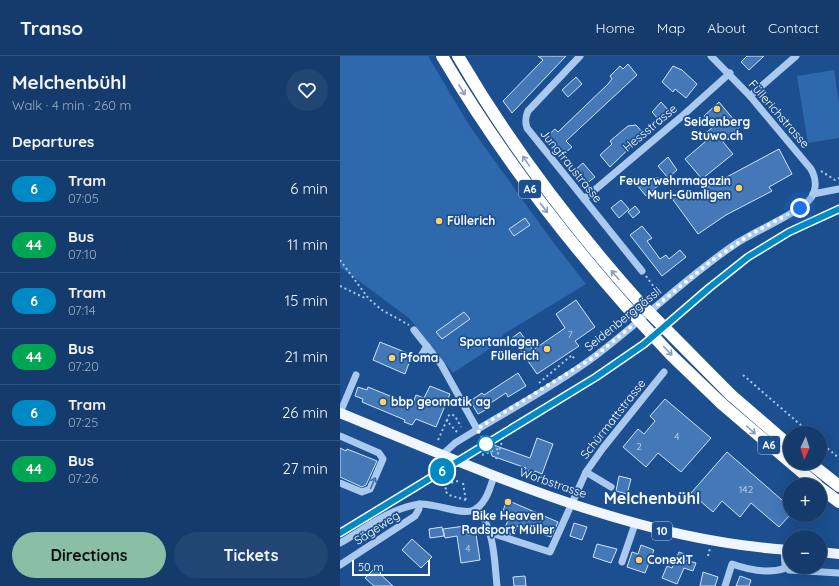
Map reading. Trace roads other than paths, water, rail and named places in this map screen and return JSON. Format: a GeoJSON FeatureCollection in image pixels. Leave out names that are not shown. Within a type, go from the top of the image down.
{"type":"FeatureCollection","features":[{"type":"Feature","properties":{"kind":"highway","name":"A6"},"geometry":{"type":"LineString","coordinates":[[442,56],[472,106],[530,189],[575,247],[632,313],[676,360],[722,404],[809,478]]}},
{"type":"Feature","properties":{"kind":"highway","name":"A6"},"geometry":{"type":"LineString","coordinates":[[458,56],[503,127],[545,187],[585,239],[641,304],[731,394],[783,440]]}},
{"type":"Feature","properties":{"kind":"highway"},"geometry":{"type":"LineString","coordinates":[[819,470],[839,486]]}},
{"type":"Feature","properties":{"kind":"highway"},"geometry":{"type":"LineString","coordinates":[[827,493],[839,502]]}},
{"type":"Feature","properties":{"kind":"main road","name":"Worbstrasse"},"geometry":{"type":"LineString","coordinates":[[340,413],[494,476],[572,504],[635,524],[674,534],[728,544],[783,550]]}},
{"type":"Feature","properties":{"kind":"main road"},"geometry":{"type":"LineString","coordinates":[[827,553],[839,554]]}},
{"type":"Feature","properties":{"kind":"street","name":"Jungfraustrasse"},"geometry":{"type":"LineString","coordinates":[[580,56],[528,111],[525,118],[528,128],[642,271]]}},
{"type":"Feature","properties":{"kind":"street","name":"Füllerichstrasse"},"geometry":{"type":"LineString","coordinates":[[711,56],[730,73],[811,169],[815,180],[814,194]]}},
{"type":"Feature","properties":{"kind":"street"},"geometry":{"type":"LineString","coordinates":[[750,96],[796,56]]}},
{"type":"Feature","properties":{"kind":"street","name":"Hessstrasse"},"geometry":{"type":"LineString","coordinates":[[584,199],[681,117],[730,73]]}},
{"type":"Feature","properties":{"kind":"street"},"geometry":{"type":"LineString","coordinates":[[814,194],[839,189]]}},
{"type":"Feature","properties":{"kind":"street","name":"Seidenberggässli"},"geometry":{"type":"LineString","coordinates":[[442,455],[455,443],[594,357],[710,262],[746,237],[800,208],[814,194]]}},
{"type":"Feature","properties":{"kind":"street"},"geometry":{"type":"LineString","coordinates":[[414,330],[441,364],[477,429]]}},
{"type":"Feature","properties":{"kind":"street"},"geometry":{"type":"LineString","coordinates":[[421,356],[427,346]]}},
{"type":"Feature","properties":{"kind":"street","name":"Schürmattstrasse"},"geometry":{"type":"LineString","coordinates":[[491,533],[550,552],[586,472],[603,448],[664,372]]}},
{"type":"Feature","properties":{"kind":"street"},"geometry":{"type":"LineString","coordinates":[[340,413],[356,375]]}},
{"type":"Feature","properties":{"kind":"street"},"geometry":{"type":"LineString","coordinates":[[340,436],[379,453],[383,459],[370,489],[362,492],[340,483]]}},
{"type":"Feature","properties":{"kind":"street"},"geometry":{"type":"LineString","coordinates":[[586,472],[611,487]]}},
{"type":"Feature","properties":{"kind":"street"},"geometry":{"type":"LineString","coordinates":[[340,543],[392,512],[419,504],[435,505],[465,512],[473,511],[486,497],[494,476]]}},
{"type":"Feature","properties":{"kind":"street","name":"Sägeweg"},"geometry":{"type":"LineString","coordinates":[[340,565],[415,516],[419,509],[419,504]]}},
{"type":"Feature","properties":{"kind":"street"},"geometry":{"type":"LineString","coordinates":[[477,508],[486,520],[491,533],[497,586]]}},
{"type":"Feature","properties":{"kind":"street"},"geometry":{"type":"LineString","coordinates":[[622,562],[635,524]]}},
{"type":"Feature","properties":{"kind":"street"},"geometry":{"type":"LineString","coordinates":[[725,586],[732,564],[754,569],[773,571],[783,569]]}},
{"type":"Feature","properties":{"kind":"street"},"geometry":{"type":"LineString","coordinates":[[827,573],[839,573]]}},
{"type":"Feature","properties":{"kind":"tram line"},"geometry":{"type":"LineString","coordinates":[[340,533],[597,377],[643,344],[748,257],[789,232],[839,209]]}},
{"type":"Feature","properties":{"kind":"tram line","name":"6"},"geometry":{"type":"LineString","coordinates":[[340,533],[544,410],[620,362],[644,344],[728,272],[768,244],[808,222],[839,209]]}},
{"type":"Feature","properties":{"kind":"place","name":"Seidenberg Stuwo.ch"},"geometry":{"type":"Point","coordinates":[717,109]}},
{"type":"Feature","properties":{"kind":"place","name":"Feuerwehrmagazin Muri-Gümligen"},"geometry":{"type":"Point","coordinates":[739,188]}},
{"type":"Feature","properties":{"kind":"place","name":"Füllerich"},"geometry":{"type":"Point","coordinates":[439,221]}},
{"type":"Feature","properties":{"kind":"place","name":"Sportanlagen Füllerich"},"geometry":{"type":"Point","coordinates":[547,349]}},
{"type":"Feature","properties":{"kind":"place","name":"Pfoma"},"geometry":{"type":"Point","coordinates":[392,358]}},
{"type":"Feature","properties":{"kind":"place","name":"bbp geomatik ag"},"geometry":{"type":"Point","coordinates":[383,402]}},
{"type":"Feature","properties":{"kind":"place","name":"Bike Heaven Radsport Müller"},"geometry":{"type":"Point","coordinates":[508,502]}},
{"type":"Feature","properties":{"kind":"place","name":"ConexIT"},"geometry":{"type":"Point","coordinates":[639,560]}},
{"type":"Feature","properties":{"kind":"district","name":"Melchenbühl"},"geometry":{"type":"Point","coordinates":[652,498]}}]}
